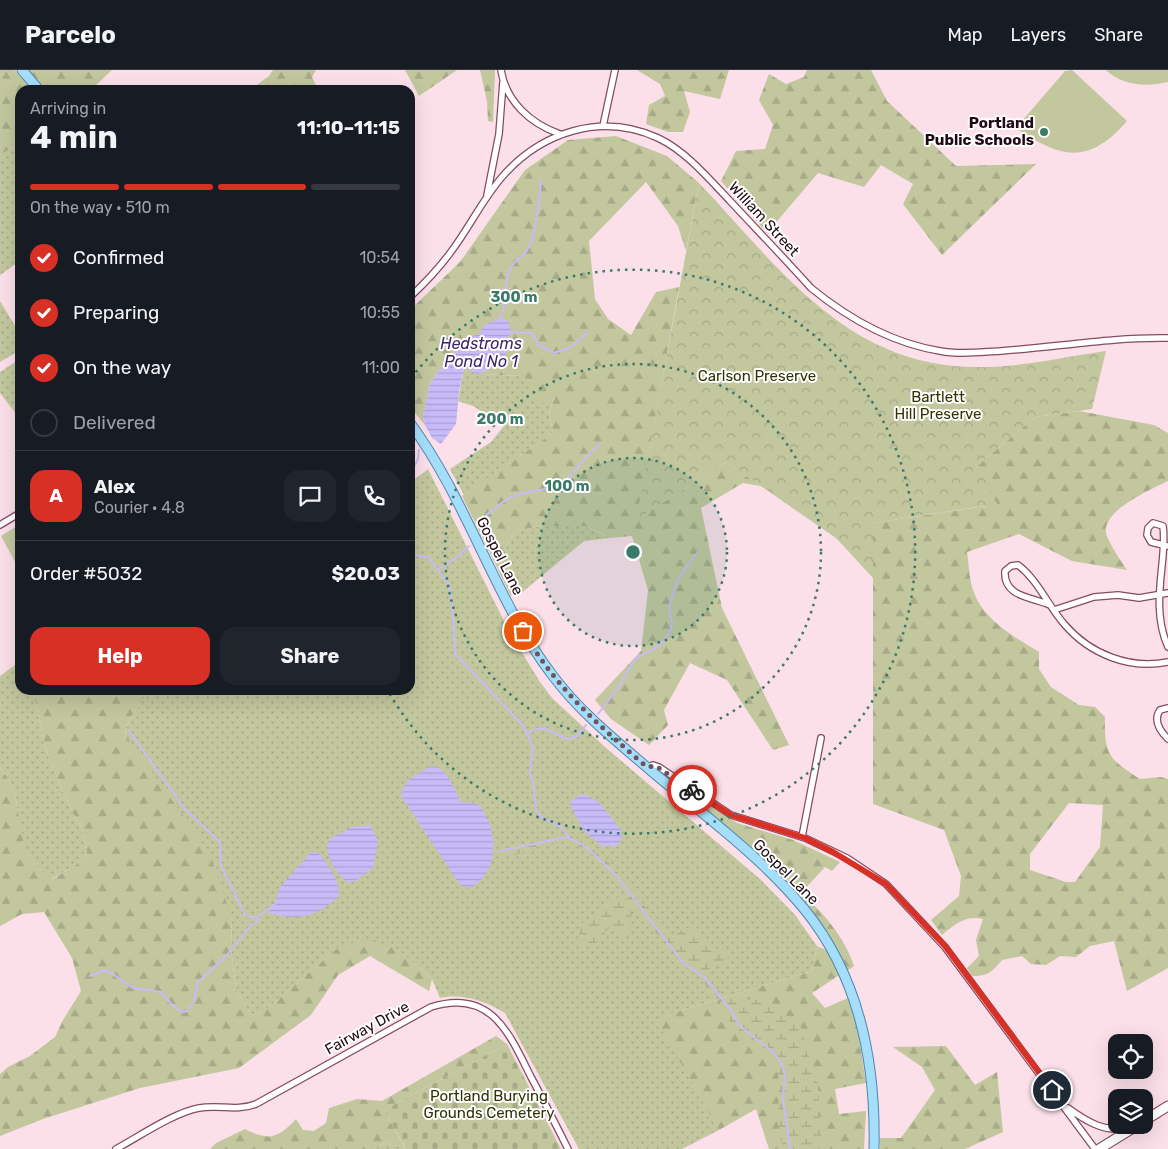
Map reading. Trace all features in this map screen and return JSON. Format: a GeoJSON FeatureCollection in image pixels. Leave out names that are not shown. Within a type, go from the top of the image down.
{"type":"FeatureCollection","features":[{"type":"Feature","properties":{"kind":"main road"},"geometry":{"type":"LineString","coordinates":[[22,70],[35,85]]}},
{"type":"Feature","properties":{"kind":"main road","name":"Gospel Lane"},"geometry":{"type":"LineString","coordinates":[[415,431],[445,479],[515,616],[542,661],[577,705],[772,874],[804,908],[830,946],[854,994],[863,1030],[873,1093],[874,1149]]}},
{"type":"Feature","properties":{"kind":"main road"},"geometry":{"type":"LineString","coordinates":[[1153,1116],[1168,1106]]}},
{"type":"Feature","properties":{"kind":"main road"},"geometry":{"type":"LineString","coordinates":[[1099,1149],[1123,1134]]}},
{"type":"Feature","properties":{"kind":"street"},"geometry":{"type":"LineString","coordinates":[[486,199],[499,134],[503,82],[500,70]]}},
{"type":"Feature","properties":{"kind":"street"},"geometry":{"type":"LineString","coordinates":[[603,126],[615,70]]}},
{"type":"Feature","properties":{"kind":"street"},"geometry":{"type":"LineString","coordinates":[[503,82],[526,116],[542,127],[560,134]]}},
{"type":"Feature","properties":{"kind":"street","name":"William Street"},"geometry":{"type":"LineString","coordinates":[[415,292],[453,250],[501,178],[522,156],[539,144],[560,134],[584,127],[603,126],[632,129],[653,136],[685,157],[811,288],[834,307],[864,326],[900,341],[940,351],[972,353],[1108,339],[1168,338]]}},
{"type":"Feature","properties":{"kind":"street"},"geometry":{"type":"LineString","coordinates":[[0,525],[15,516]]}},
{"type":"Feature","properties":{"kind":"street"},"geometry":{"type":"LineString","coordinates":[[1167,546],[1165,593],[1161,619],[1163,635],[1168,647]]}},
{"type":"Feature","properties":{"kind":"street"},"geometry":{"type":"LineString","coordinates":[[1165,593],[1139,598],[1118,595],[1094,597],[1052,607],[1022,597],[1009,586],[1005,578],[1006,570],[1011,566],[1018,565],[1025,570],[1052,607],[1065,625],[1083,642],[1105,656],[1130,663],[1154,665],[1168,662]]}},
{"type":"Feature","properties":{"kind":"street"},"geometry":{"type":"LineString","coordinates":[[1168,708],[1160,710],[1157,716],[1158,726],[1168,738]]}},
{"type":"Feature","properties":{"kind":"street"},"geometry":{"type":"LineString","coordinates":[[1162,733],[1168,728]]}},
{"type":"Feature","properties":{"kind":"street"},"geometry":{"type":"LineString","coordinates":[[802,837],[821,738]]}},
{"type":"Feature","properties":{"kind":"street"},"geometry":{"type":"LineString","coordinates":[[647,767],[653,765],[659,767],[731,815],[802,837],[847,858],[886,884],[945,946],[1095,1149]]}},
{"type":"Feature","properties":{"kind":"street","name":"Fairway Drive"},"geometry":{"type":"LineString","coordinates":[[116,1149],[192,1110],[213,1107],[236,1109],[256,1104],[431,1007],[457,1003],[481,1009],[505,1027],[568,1149]]}},
{"type":"Feature","properties":{"kind":"street"},"geometry":{"type":"LineString","coordinates":[[1062,1104],[1090,1122],[1108,1129]]}},
{"type":"Feature","properties":{"kind":"green space"},"geometry":{"type":"Polygon","coordinates":[[[0,70],[15,70],[28,85],[15,85],[15,147],[0,154],[0,70]]]}},
{"type":"Feature","properties":{"kind":"green space"},"geometry":{"type":"Polygon","coordinates":[[[27,70],[112,70],[96,85],[40,85],[27,70]]]}},
{"type":"Feature","properties":{"kind":"green space"},"geometry":{"type":"Polygon","coordinates":[[[273,70],[316,70],[312,77],[316,85],[257,85],[269,76],[273,70]]]}},
{"type":"Feature","properties":{"kind":"green space"},"geometry":{"type":"Polygon","coordinates":[[[405,70],[457,70],[419,96],[415,85],[413,85],[405,70]]]}},
{"type":"Feature","properties":{"kind":"green space"},"geometry":{"type":"Polygon","coordinates":[[[480,70],[495,70],[493,122],[488,121],[487,101],[480,70]]]}},
{"type":"Feature","properties":{"kind":"green space"},"geometry":{"type":"Polygon","coordinates":[[[637,70],[729,70],[720,99],[684,91],[690,112],[683,132],[668,132],[646,124],[649,105],[665,96],[660,84],[637,70]]]}},
{"type":"Feature","properties":{"kind":"green space"},"geometry":{"type":"Polygon","coordinates":[[[807,70],[871,70],[887,101],[956,166],[1036,164],[942,255],[903,204],[913,184],[881,165],[864,187],[818,173],[767,233],[721,181],[736,151],[765,149],[773,125],[759,100],[769,74],[786,84],[804,77],[807,70]]]}},
{"type":"Feature","properties":{"kind":"green space"},"geometry":{"type":"Polygon","coordinates":[[[1072,70],[1127,121],[1100,145],[1087,151],[1074,153],[1047,146],[1016,128],[1065,71],[1072,70]]]}},
{"type":"Feature","properties":{"kind":"green space"},"geometry":{"type":"Polygon","coordinates":[[[1106,70],[1168,70],[1168,82],[1135,84],[1119,79],[1106,70]]]}},
{"type":"Feature","properties":{"kind":"green space"},"geometry":{"type":"Polygon","coordinates":[[[616,136],[667,156],[699,183],[686,251],[678,226],[646,182],[589,241],[595,299],[608,319],[631,335],[656,292],[679,287],[637,519],[726,462],[761,486],[743,483],[701,508],[722,608],[789,745],[773,750],[727,680],[690,663],[664,710],[668,725],[649,745],[611,719],[595,700],[641,651],[648,590],[632,536],[610,538],[585,526],[541,526],[516,531],[505,549],[520,594],[511,596],[462,496],[553,433],[549,410],[554,399],[537,405],[524,376],[479,374],[502,362],[506,356],[505,345],[508,336],[480,334],[464,338],[430,383],[423,417],[425,425],[415,413],[415,305],[460,262],[525,170],[568,140],[616,136]]]}},
{"type":"Feature","properties":{"kind":"green space"},"geometry":{"type":"Polygon","coordinates":[[[15,147],[15,264],[0,275],[0,154],[15,147]]]}},
{"type":"Feature","properties":{"kind":"green space","name":"Carlson Preserve"},"geometry":{"type":"Polygon","coordinates":[[[699,183],[787,278],[819,306],[852,330],[889,350],[929,362],[975,367],[1024,364],[1106,351],[1092,409],[1035,417],[977,466],[994,480],[990,492],[997,504],[873,523],[873,578],[836,538],[726,462],[636,520],[699,183]]]}},
{"type":"Feature","properties":{"kind":"green space"},"geometry":{"type":"Polygon","coordinates":[[[0,301],[15,326],[15,353],[0,362],[0,301]]]}},
{"type":"Feature","properties":{"kind":"green space"},"geometry":{"type":"Polygon","coordinates":[[[15,362],[15,412],[0,393],[0,372],[15,362]]]}},
{"type":"Feature","properties":{"kind":"green space"},"geometry":{"type":"Polygon","coordinates":[[[465,363],[479,374],[524,376],[554,398],[549,410],[553,433],[464,495],[450,469],[491,442],[504,426],[473,406],[458,401],[465,363]]]}},
{"type":"Feature","properties":{"kind":"green space"},"geometry":{"type":"Polygon","coordinates":[[[1079,411],[1154,425],[1168,433],[1168,481],[1130,501],[1112,516],[1107,524],[1107,537],[1127,570],[1072,561],[1019,534],[967,552],[972,586],[984,610],[1000,626],[1039,652],[1039,669],[1051,687],[1079,705],[1095,707],[1105,717],[1107,748],[1115,761],[1140,779],[1161,777],[1168,779],[1168,968],[1127,991],[1114,941],[1090,946],[1076,957],[1060,956],[1046,965],[1031,964],[1022,956],[1002,960],[989,972],[972,976],[967,968],[979,956],[976,940],[983,919],[966,919],[942,935],[931,920],[959,896],[961,876],[944,830],[873,804],[873,523],[986,506],[992,483],[977,466],[1035,417],[1079,411]],[[1069,803],[1030,854],[1030,870],[1066,882],[1075,882],[1100,847],[1103,805],[1069,803]]]}},
{"type":"Feature","properties":{"kind":"green space"},"geometry":{"type":"Polygon","coordinates":[[[428,469],[510,633],[552,698],[605,747],[760,879],[795,915],[817,946],[812,971],[673,1013],[659,1023],[719,1130],[682,1149],[579,1149],[505,1013],[474,999],[465,997],[440,998],[432,979],[399,951],[340,946],[263,1012],[251,1015],[236,989],[231,949],[232,919],[125,734],[129,720],[146,695],[415,695],[415,479],[428,469]]]}},
{"type":"Feature","properties":{"kind":"green space"},"geometry":{"type":"Polygon","coordinates":[[[541,526],[585,526],[610,538],[584,541],[520,594],[505,549],[516,531],[541,526]]]}},
{"type":"Feature","properties":{"kind":"green space"},"geometry":{"type":"Polygon","coordinates":[[[15,527],[15,562],[1,536],[15,527]]]}},
{"type":"Feature","properties":{"kind":"green space"},"geometry":{"type":"Polygon","coordinates":[[[15,665],[15,695],[34,695],[45,746],[64,795],[82,830],[87,853],[75,866],[51,879],[37,866],[28,852],[22,838],[14,794],[9,780],[0,768],[0,676],[15,665]]]}},
{"type":"Feature","properties":{"kind":"green space"},"geometry":{"type":"Polygon","coordinates":[[[34,695],[146,695],[129,720],[125,734],[210,854],[232,919],[231,949],[236,989],[251,1015],[263,1012],[340,946],[370,938],[399,951],[432,979],[429,991],[370,956],[338,975],[311,1015],[239,1068],[140,1088],[43,1119],[0,1136],[0,1074],[8,1067],[30,1056],[55,1037],[81,991],[72,958],[44,912],[22,914],[0,926],[0,768],[9,780],[15,794],[23,839],[28,853],[38,867],[52,879],[75,866],[87,853],[82,830],[64,795],[45,746],[34,695]]]}},
{"type":"Feature","properties":{"kind":"green space"},"geometry":{"type":"Polygon","coordinates":[[[703,802],[737,823],[793,840],[840,862],[832,871],[825,867],[801,893],[832,926],[845,945],[854,966],[847,971],[812,911],[780,872],[708,811],[703,802]]]}},
{"type":"Feature","properties":{"kind":"green space"},"geometry":{"type":"Polygon","coordinates":[[[564,835],[579,840],[594,849],[609,863],[623,878],[670,939],[683,929],[695,926],[708,945],[726,951],[727,961],[705,971],[710,982],[719,990],[719,995],[712,994],[703,982],[681,962],[673,950],[660,947],[663,942],[637,908],[632,912],[629,925],[624,933],[620,935],[614,929],[608,927],[602,940],[589,946],[582,945],[578,938],[581,924],[626,892],[616,877],[584,849],[575,844],[559,841],[507,856],[500,851],[564,835]]]}},
{"type":"Feature","properties":{"kind":"green space"},"geometry":{"type":"Polygon","coordinates":[[[817,946],[826,950],[841,974],[812,993],[825,1008],[848,998],[857,1024],[866,1083],[835,1089],[839,1114],[866,1111],[864,1149],[769,1149],[756,1109],[719,1130],[658,1023],[673,1013],[812,971],[817,946]]]}},
{"type":"Feature","properties":{"kind":"green space"},"geometry":{"type":"Polygon","coordinates":[[[729,998],[760,1000],[794,1020],[802,1029],[809,1057],[817,1072],[821,1134],[827,1149],[783,1149],[778,1123],[779,1081],[777,1068],[767,1056],[742,1040],[720,1007],[720,1002],[729,998]]]}},
{"type":"Feature","properties":{"kind":"green space"},"geometry":{"type":"Polygon","coordinates":[[[496,1036],[507,1044],[384,1110],[405,1148],[384,1143],[374,1149],[210,1149],[216,1143],[245,1129],[260,1135],[272,1136],[278,1134],[296,1119],[303,1130],[314,1131],[326,1123],[329,1108],[357,1099],[382,1101],[496,1036]]]}},
{"type":"Feature","properties":{"kind":"green space","name":"Portland Burying Grounds Cemetery"},"geometry":{"type":"Polygon","coordinates":[[[507,1044],[561,1149],[406,1149],[384,1110],[507,1044]]]}},
{"type":"Feature","properties":{"kind":"green space"},"geometry":{"type":"Polygon","coordinates":[[[946,1046],[975,1085],[997,1072],[1003,1132],[965,1149],[880,1149],[880,1138],[901,1138],[935,1090],[922,1067],[893,1047],[946,1046]]]}},
{"type":"Feature","properties":{"kind":"green space"},"geometry":{"type":"Polygon","coordinates":[[[384,1143],[405,1148],[406,1149],[374,1149],[384,1143]]]}},
{"type":"Feature","properties":{"kind":"water","name":"Hedstroms Pond No 1"},"geometry":{"type":"Polygon","coordinates":[[[500,318],[508,321],[512,334],[508,336],[505,345],[506,356],[502,362],[479,374],[472,372],[465,363],[459,392],[456,424],[441,444],[432,438],[423,417],[430,383],[464,338],[480,334],[483,326],[500,318]]]}},
{"type":"Feature","properties":{"kind":"water"},"geometry":{"type":"Polygon","coordinates":[[[432,766],[442,770],[461,802],[475,803],[480,807],[491,829],[493,849],[489,868],[478,883],[469,888],[460,885],[401,796],[408,781],[432,766]]]}},
{"type":"Feature","properties":{"kind":"water"},"geometry":{"type":"Polygon","coordinates":[[[581,794],[600,804],[622,831],[621,840],[615,847],[609,845],[603,847],[583,830],[570,805],[572,800],[581,794]]]}},
{"type":"Feature","properties":{"kind":"water"},"geometry":{"type":"Polygon","coordinates":[[[370,825],[378,841],[373,868],[354,882],[346,882],[334,868],[329,857],[329,839],[352,827],[370,825]]]}},
{"type":"Feature","properties":{"kind":"water"},"geometry":{"type":"Polygon","coordinates":[[[311,852],[317,852],[329,866],[338,885],[339,896],[322,909],[306,916],[288,917],[268,913],[274,905],[280,887],[311,852]]]}},
{"type":"Feature","properties":{"kind":"waterway"},"geometry":{"type":"LineString","coordinates":[[500,318],[503,312],[510,269],[526,252],[533,237],[541,181]]}},
{"type":"Feature","properties":{"kind":"waterway","name":"Hedstroms Pond No 1"},"geometry":{"type":"LineString","coordinates":[[510,332],[532,333],[539,345],[554,353],[571,347],[588,332]]}},
{"type":"Feature","properties":{"kind":"waterway"},"geometry":{"type":"LineString","coordinates":[[480,536],[485,530],[485,517],[504,501],[518,494],[547,489],[561,483],[600,444]]}},
{"type":"Feature","properties":{"kind":"waterway"},"geometry":{"type":"LineString","coordinates":[[415,465],[419,450]]}},
{"type":"Feature","properties":{"kind":"waterway"},"geometry":{"type":"LineString","coordinates":[[438,569],[455,559],[469,546]]}},
{"type":"Feature","properties":{"kind":"waterway"},"geometry":{"type":"LineString","coordinates":[[598,714],[616,691],[636,658],[659,646],[670,632],[672,623],[669,607],[678,579],[697,553]]}},
{"type":"Feature","properties":{"kind":"waterway"},"geometry":{"type":"LineString","coordinates":[[415,554],[428,557],[448,583],[452,603],[455,654],[523,725],[533,747],[530,774],[533,782],[536,809],[541,817],[561,827],[568,836]]}},
{"type":"Feature","properties":{"kind":"waterway"},"geometry":{"type":"LineString","coordinates":[[528,733],[546,729],[570,739],[577,736],[586,725]]}},
{"type":"Feature","properties":{"kind":"waterway"},"geometry":{"type":"LineString","coordinates":[[129,731],[184,808],[220,842],[221,866],[245,915]]}},
{"type":"Feature","properties":{"kind":"waterway"},"geometry":{"type":"LineString","coordinates":[[500,851],[568,837],[586,847],[615,874],[683,963],[704,977],[730,1009],[740,1026],[774,1053],[783,1066],[785,1074],[783,1099],[790,1149]]}},
{"type":"Feature","properties":{"kind":"waterway"},"geometry":{"type":"LineString","coordinates":[[90,976],[105,970],[108,971],[133,988],[161,992],[173,1006],[183,1012],[187,1011],[194,1001],[198,982],[227,955],[251,925],[258,921],[257,917],[275,904]]}},
{"type":"Feature","properties":{"kind":"waterway"},"geometry":{"type":"LineString","coordinates":[[248,917],[256,917]]}},
{"type":"Feature","properties":{"kind":"way so far"},"geometry":{"type":"LineString","coordinates":[[523,631],[553,676],[586,714],[647,767],[650,765],[656,766],[692,790]]}},
{"type":"Feature","properties":{"kind":"place","name":"Portland Public Schools"},"geometry":{"type":"Point","coordinates":[1044,132]}},
{"type":"Feature","properties":{"kind":"route"},"geometry":{"type":"LineString","coordinates":[[692,790],[731,815],[805,838],[847,858],[886,884],[945,946],[1052,1090]]}},
{"type":"Feature","properties":{"kind":"park label","name":"Bartlett Hill Preserve"},"geometry":{"type":"Point","coordinates":[938,406]}}]}
